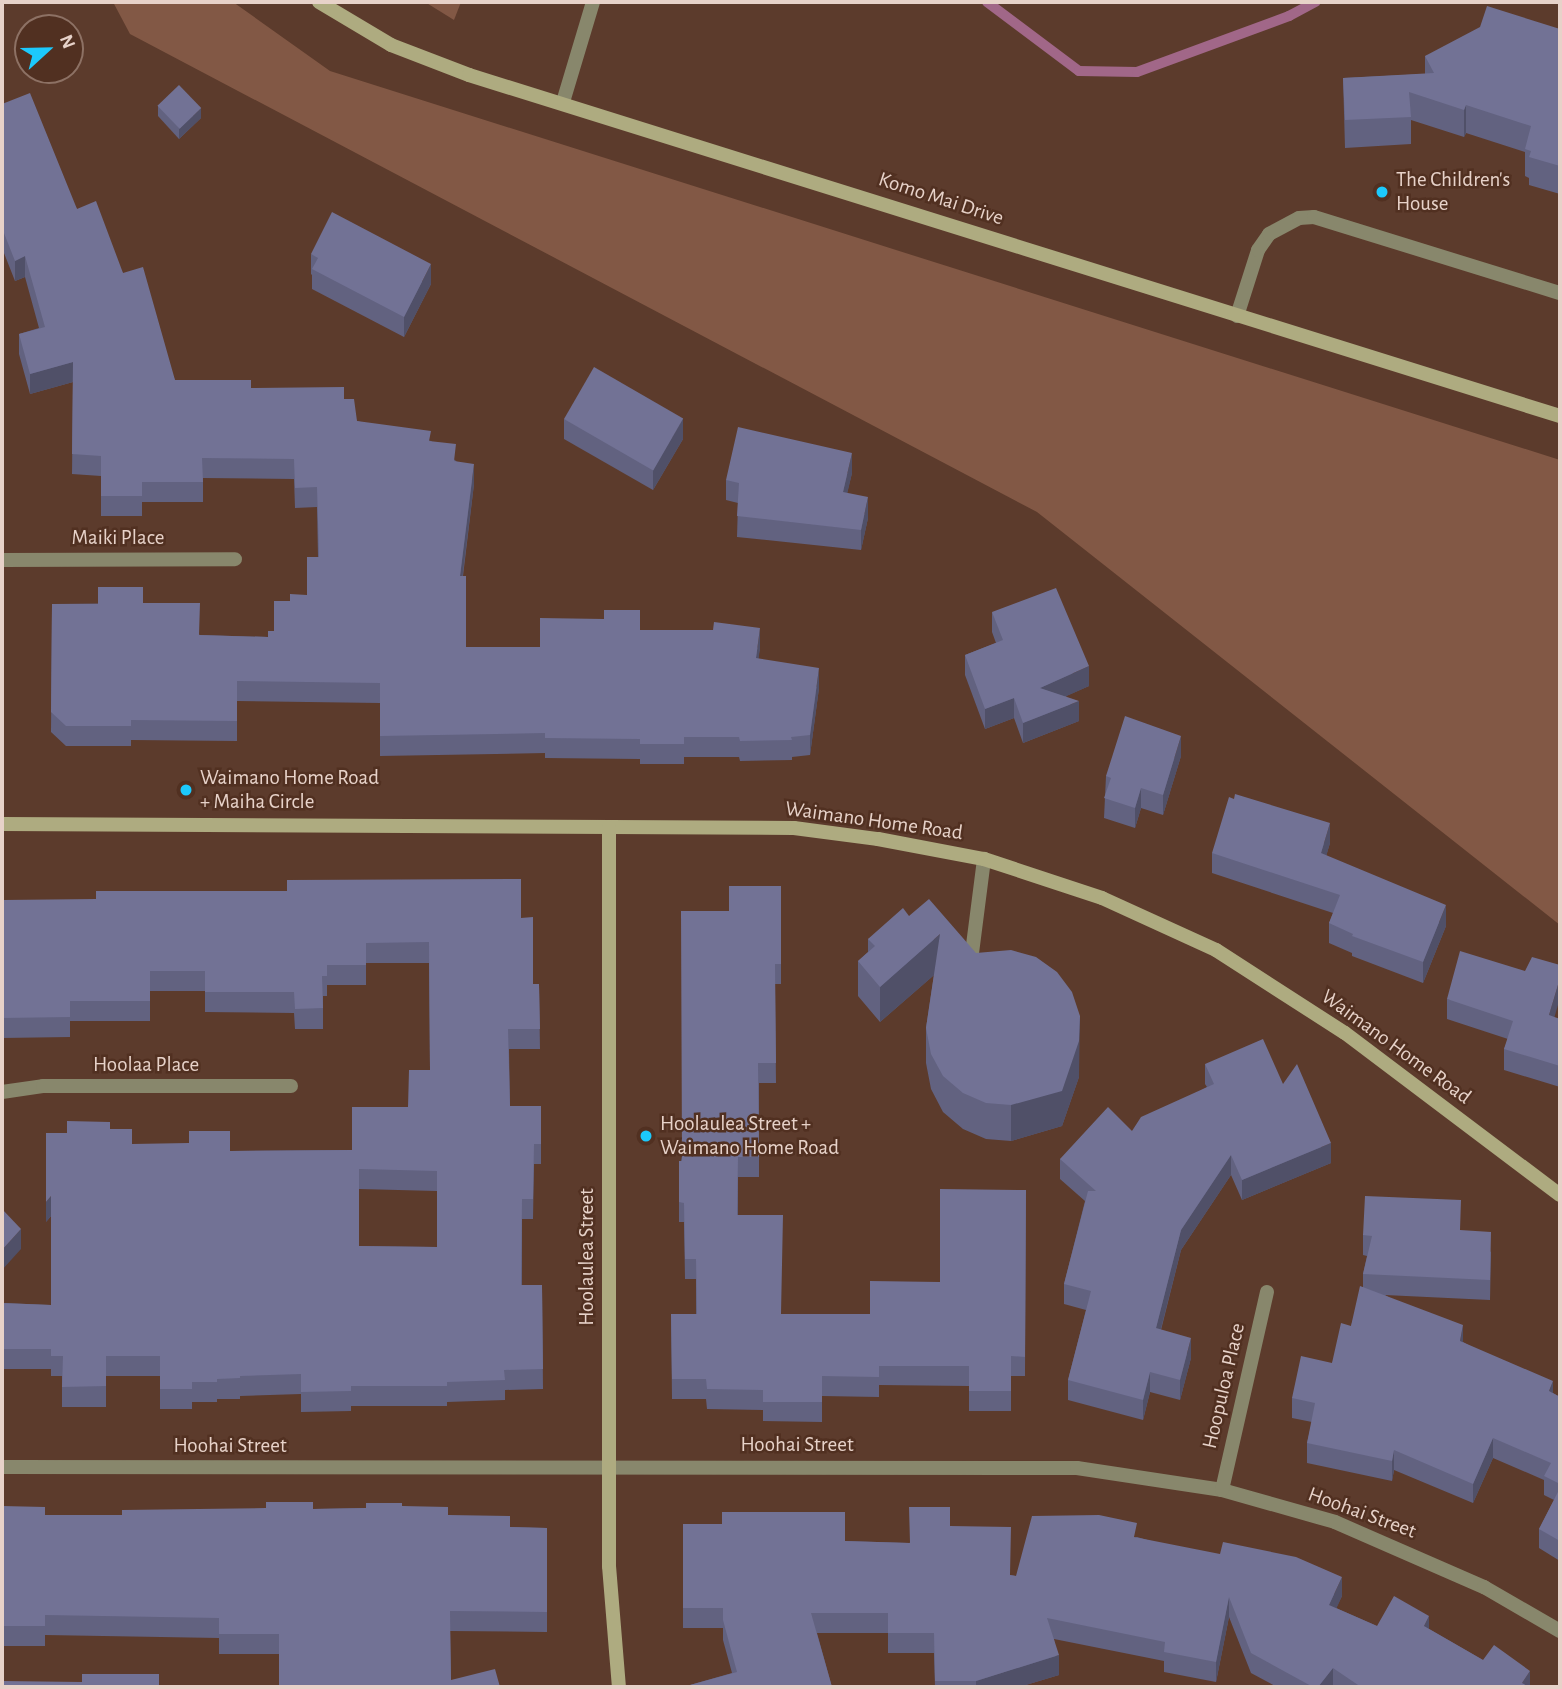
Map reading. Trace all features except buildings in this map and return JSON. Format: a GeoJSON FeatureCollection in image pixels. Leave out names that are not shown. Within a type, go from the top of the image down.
{"type":"FeatureCollection","features":[{"type":"Feature","properties":{"kind":"street","name":"Komo Mai Drive"},"geometry":{"type":"LineString","coordinates":[[318,2],[391,45],[434,63],[1237,317],[1560,416]]}},
{"type":"Feature","properties":{"kind":"street"},"geometry":{"type":"LineString","coordinates":[[564,102],[593,2]]}},
{"type":"Feature","properties":{"kind":"street"},"geometry":{"type":"LineString","coordinates":[[1237,317],[1258,250],[1269,234],[1299,218],[1314,216],[1560,293]]}},
{"type":"Feature","properties":{"kind":"street","name":"Maiki Place"},"geometry":{"type":"LineString","coordinates":[[2,560],[235,559]]}},
{"type":"Feature","properties":{"kind":"street","name":"Waimano Home Road"},"geometry":{"type":"LineString","coordinates":[[2,824],[794,828],[878,839],[984,859],[1102,898],[1216,950],[1345,1033],[1560,1195]]}},
{"type":"Feature","properties":{"kind":"street","name":"Hoolaulea Street"},"geometry":{"type":"LineString","coordinates":[[609,827],[609,1566],[619,1687]]}},
{"type":"Feature","properties":{"kind":"street"},"geometry":{"type":"LineString","coordinates":[[972,953],[984,859]]}},
{"type":"Feature","properties":{"kind":"street","name":"Hoolaa Place"},"geometry":{"type":"LineString","coordinates":[[2,1092],[43,1086],[290,1086]]}},
{"type":"Feature","properties":{"kind":"street","name":"Hoopuloa Place"},"geometry":{"type":"LineString","coordinates":[[1222,1490],[1267,1292]]}},
{"type":"Feature","properties":{"kind":"street","name":"Hoohai Street"},"geometry":{"type":"LineString","coordinates":[[2,1467],[1077,1468],[1222,1490],[1335,1522],[1484,1587],[1560,1631]]}},
{"type":"Feature","properties":{"kind":"shaded area"},"geometry":{"type":"Polygon","coordinates":[[[113,2],[233,2],[330,71],[1560,460],[1560,925],[1037,512],[130,34],[113,2]]]}},
{"type":"Feature","properties":{"kind":"shaded area"},"geometry":{"type":"Polygon","coordinates":[[[425,2],[461,2],[454,20],[425,2]]]}},
{"type":"Feature","properties":{"kind":"waterway"},"geometry":{"type":"LineString","coordinates":[[987,2],[1079,71],[1137,72],[1289,16],[1315,2]]}},
{"type":"Feature","properties":{"kind":"place","name":"The Children's House"},"geometry":{"type":"Point","coordinates":[1382,192]}},
{"type":"Feature","properties":{"kind":"place","name":"Waimano Home Road + Maiha Circle"},"geometry":{"type":"Point","coordinates":[186,790]}},
{"type":"Feature","properties":{"kind":"place","name":"Hoolaulea Street + Waimano Home Road"},"geometry":{"type":"Point","coordinates":[646,1136]}}]}
